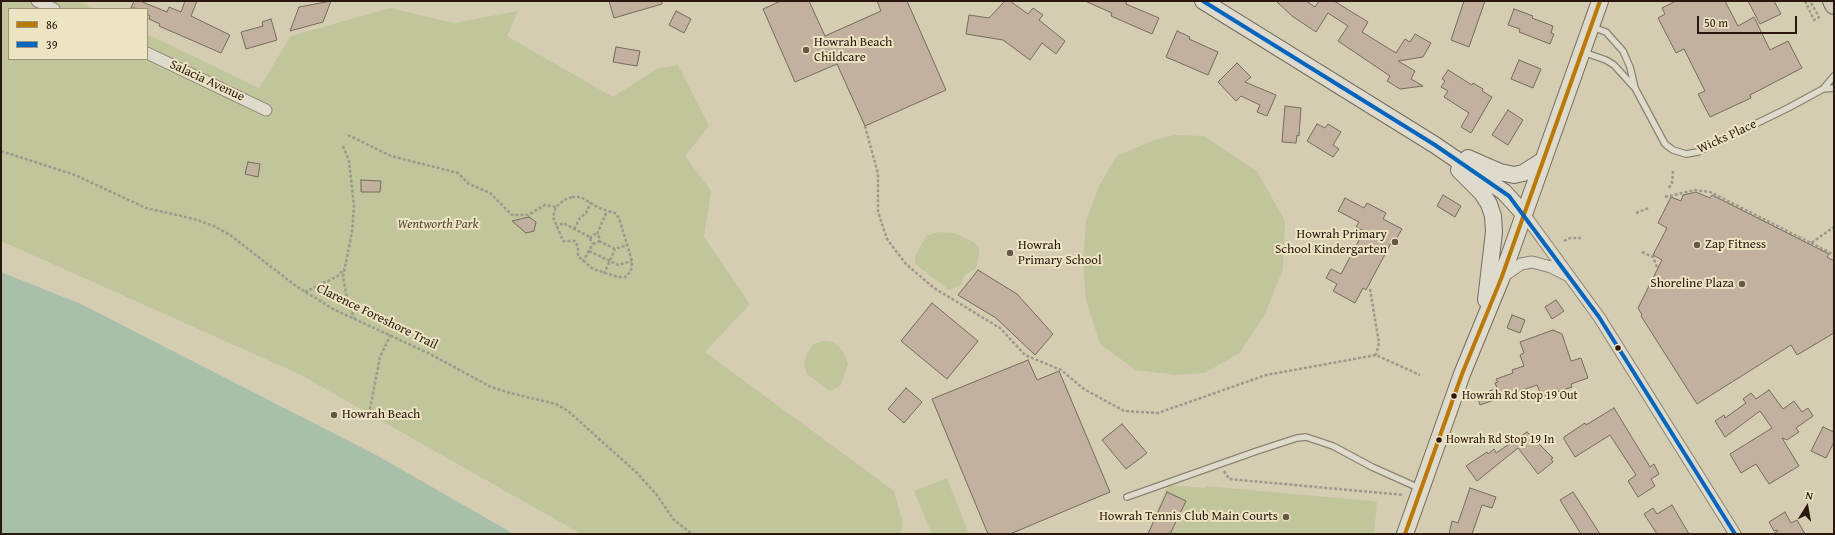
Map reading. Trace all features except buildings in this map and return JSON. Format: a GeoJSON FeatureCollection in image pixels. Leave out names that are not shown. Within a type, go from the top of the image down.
{"type":"FeatureCollection","features":[{"type":"Feature","properties":{"kind":"main road"},"geometry":{"type":"LineString","coordinates":[[1203,1],[1435,145],[1504,192],[1524,214]]}},
{"type":"Feature","properties":{"kind":"main road"},"geometry":{"type":"LineString","coordinates":[[1405,534],[1484,317],[1501,279],[1600,1]]}},
{"type":"Feature","properties":{"kind":"main road"},"geometry":{"type":"LineString","coordinates":[[1832,1],[1834,5]]}},
{"type":"Feature","properties":{"kind":"main road"},"geometry":{"type":"LineString","coordinates":[[1435,145],[1500,172],[1514,175],[1523,173],[1542,161]]}},
{"type":"Feature","properties":{"kind":"main road"},"geometry":{"type":"LineString","coordinates":[[1435,145],[1482,193],[1492,210],[1494,232],[1484,317]]}},
{"type":"Feature","properties":{"kind":"street"},"geometry":{"type":"LineString","coordinates":[[37,1],[52,8]]}},
{"type":"Feature","properties":{"kind":"street","name":"Salacia Avenue"},"geometry":{"type":"LineString","coordinates":[[148,53],[266,110]]}},
{"type":"Feature","properties":{"kind":"street"},"geometry":{"type":"LineString","coordinates":[[1524,214],[1599,317],[1735,534]]}},
{"type":"Feature","properties":{"kind":"street"},"geometry":{"type":"LineString","coordinates":[[1501,279],[1521,264],[1532,262],[1551,267],[1569,276]]}},
{"type":"Feature","properties":{"kind":"lane","name":"Wicks Place"},"geometry":{"type":"LineString","coordinates":[[1590,27],[1606,32],[1614,39],[1630,67],[1635,88]]}},
{"type":"Feature","properties":{"kind":"lane","name":"Wicks Place"},"geometry":{"type":"LineString","coordinates":[[1582,51],[1606,60],[1614,65],[1635,88],[1665,144],[1673,150],[1686,154],[1702,150],[1823,89]]}},
{"type":"Feature","properties":{"kind":"lane"},"geometry":{"type":"LineString","coordinates":[[1823,89],[1834,76]]}},
{"type":"Feature","properties":{"kind":"lane"},"geometry":{"type":"LineString","coordinates":[[1823,89],[1834,88]]}},
{"type":"Feature","properties":{"kind":"lane"},"geometry":{"type":"LineString","coordinates":[[1126,497],[1283,442],[1306,437],[1333,446],[1372,467],[1421,489]]}},
{"type":"Feature","properties":{"kind":"path"},"geometry":{"type":"LineString","coordinates":[[1805,1],[1814,20],[1819,17],[1810,1]]}},
{"type":"Feature","properties":{"kind":"path"},"geometry":{"type":"LineString","coordinates":[[865,126],[878,174],[878,212],[887,238],[906,264],[934,288],[1000,328],[1025,355],[1062,370],[1084,389],[1124,410],[1158,413],[1266,375],[1376,355],[1420,375]]}},
{"type":"Feature","properties":{"kind":"path"},"geometry":{"type":"LineString","coordinates":[[348,135],[391,156],[458,173],[469,184],[490,193],[512,215],[528,215],[545,205],[556,207]]}},
{"type":"Feature","properties":{"kind":"path"},"geometry":{"type":"LineString","coordinates":[[343,146],[349,160],[354,206],[352,232],[344,269],[344,287],[355,318]]}},
{"type":"Feature","properties":{"kind":"path","name":"Clarence Foreshore Trail"},"geometry":{"type":"LineString","coordinates":[[1,150],[75,175],[146,208],[194,219],[214,226],[230,235],[305,292],[333,309],[390,334],[491,387],[556,404],[568,411],[647,484],[672,519],[692,534]]}},
{"type":"Feature","properties":{"kind":"path"},"geometry":{"type":"LineString","coordinates":[[1669,188],[1672,183],[1673,171]]}},
{"type":"Feature","properties":{"kind":"path"},"geometry":{"type":"LineString","coordinates":[[1665,197],[1695,190],[1710,192],[1834,255]]}},
{"type":"Feature","properties":{"kind":"path"},"geometry":{"type":"LineString","coordinates":[[572,196],[581,197],[615,213],[619,218],[632,261],[631,271],[625,276],[618,278],[604,274],[583,262],[578,256],[578,247],[575,242],[563,241],[556,228],[553,217],[556,207],[572,196]]}},
{"type":"Feature","properties":{"kind":"path"},"geometry":{"type":"LineString","coordinates":[[574,229],[580,218],[586,213],[591,202]]}},
{"type":"Feature","properties":{"kind":"path"},"geometry":{"type":"LineString","coordinates":[[1636,213],[1649,208]]}},
{"type":"Feature","properties":{"kind":"path"},"geometry":{"type":"LineString","coordinates":[[599,241],[597,235],[608,211]]}},
{"type":"Feature","properties":{"kind":"path"},"geometry":{"type":"LineString","coordinates":[[556,228],[563,223],[590,237],[593,243]]}},
{"type":"Feature","properties":{"kind":"path"},"geometry":{"type":"LineString","coordinates":[[1811,243],[1834,227]]}},
{"type":"Feature","properties":{"kind":"path"},"geometry":{"type":"LineString","coordinates":[[590,237],[594,234],[597,235]]}},
{"type":"Feature","properties":{"kind":"path"},"geometry":{"type":"LineString","coordinates":[[1564,240],[1570,238],[1581,238]]}},
{"type":"Feature","properties":{"kind":"path"},"geometry":{"type":"LineString","coordinates":[[583,262],[593,243],[599,241],[615,249],[627,245]]}},
{"type":"Feature","properties":{"kind":"path"},"geometry":{"type":"LineString","coordinates":[[604,274],[615,249]]}},
{"type":"Feature","properties":{"kind":"path"},"geometry":{"type":"LineString","coordinates":[[589,251],[618,265],[632,261]]}},
{"type":"Feature","properties":{"kind":"path"},"geometry":{"type":"LineString","coordinates":[[1642,252],[1652,257],[1657,267]]}},
{"type":"Feature","properties":{"kind":"path"},"geometry":{"type":"LineString","coordinates":[[305,292],[338,276],[344,269]]}},
{"type":"Feature","properties":{"kind":"path"},"geometry":{"type":"LineString","coordinates":[[1370,289],[1379,343],[1376,355]]}},
{"type":"Feature","properties":{"kind":"path"},"geometry":{"type":"LineString","coordinates":[[368,419],[380,357],[390,334]]}},
{"type":"Feature","properties":{"kind":"path"},"geometry":{"type":"LineString","coordinates":[[1220,464],[1229,479],[1406,496]]}},
{"type":"Feature","properties":{"kind":"green space","name":"Wentworth Park"},"geometry":{"type":"Polygon","coordinates":[[[1,1],[78,1],[93,8],[8,8],[8,60],[148,60],[148,34],[259,88],[291,36],[390,8],[454,23],[518,11],[507,36],[613,97],[658,68],[678,65],[709,126],[685,156],[711,191],[704,237],[750,304],[705,352],[894,491],[903,523],[900,534],[581,534],[299,374],[1,241],[1,1]]]}},
{"type":"Feature","properties":{"kind":"green space"},"geometry":{"type":"Polygon","coordinates":[[[1175,135],[1204,136],[1257,171],[1285,221],[1283,269],[1265,314],[1240,353],[1205,373],[1176,375],[1136,370],[1100,344],[1086,300],[1083,264],[1086,221],[1099,186],[1117,156],[1154,140],[1175,135]]]}},
{"type":"Feature","properties":{"kind":"green space"},"geometry":{"type":"Polygon","coordinates":[[[939,232],[954,233],[974,242],[980,250],[976,268],[964,276],[961,285],[949,290],[915,264],[915,256],[926,236],[939,232]]]}},
{"type":"Feature","properties":{"kind":"green space"},"geometry":{"type":"Polygon","coordinates":[[[824,341],[833,342],[843,351],[848,364],[841,385],[830,391],[807,374],[804,365],[806,355],[813,344],[824,341]]]}},
{"type":"Feature","properties":{"kind":"green space"},"geometry":{"type":"Polygon","coordinates":[[[947,478],[969,534],[932,534],[914,491],[947,478]]]}},
{"type":"Feature","properties":{"kind":"green space","name":"Howrah Tennis Club Main Courts"},"geometry":{"type":"Polygon","coordinates":[[[1168,485],[1205,488],[1205,486],[1377,502],[1374,534],[1147,534],[1168,485]]]}},
{"type":"Feature","properties":{"kind":"shaded area"},"geometry":{"type":"Polygon","coordinates":[[[1,272],[81,304],[378,456],[514,534],[1,534],[1,272]]]}},
{"type":"Feature","properties":{"kind":"transit line","name":"39"},"geometry":{"type":"LineString","coordinates":[[1203,1],[1435,145],[1509,196],[1599,317],[1735,534]]}},
{"type":"Feature","properties":{"kind":"transit line","name":"86"},"geometry":{"type":"LineString","coordinates":[[1405,534],[1462,374],[1501,279],[1600,1]]}},
{"type":"Feature","properties":{"kind":"place","name":"Howrah Beach Childcare"},"geometry":{"type":"Point","coordinates":[806,50]}},
{"type":"Feature","properties":{"kind":"place","name":"Howrah Primary School Kindergarten"},"geometry":{"type":"Point","coordinates":[1395,242]}},
{"type":"Feature","properties":{"kind":"place","name":"Zap Fitness"},"geometry":{"type":"Point","coordinates":[1697,245]}},
{"type":"Feature","properties":{"kind":"place","name":"Howrah Primary School"},"geometry":{"type":"Point","coordinates":[1010,253]}},
{"type":"Feature","properties":{"kind":"place","name":"Shoreline Plaza"},"geometry":{"type":"Point","coordinates":[1742,284]}},
{"type":"Feature","properties":{"kind":"place","name":"Howrah Rd Stop 19 Out"},"geometry":{"type":"Point","coordinates":[1454,396]}},
{"type":"Feature","properties":{"kind":"place","name":"Howrah Beach"},"geometry":{"type":"Point","coordinates":[334,415]}},
{"type":"Feature","properties":{"kind":"place","name":"Howrah Rd Stop 19 In"},"geometry":{"type":"Point","coordinates":[1439,440]}},
{"type":"Feature","properties":{"kind":"place","name":"Howrah Tennis Club Main Courts"},"geometry":{"type":"Point","coordinates":[1286,517]}}]}
